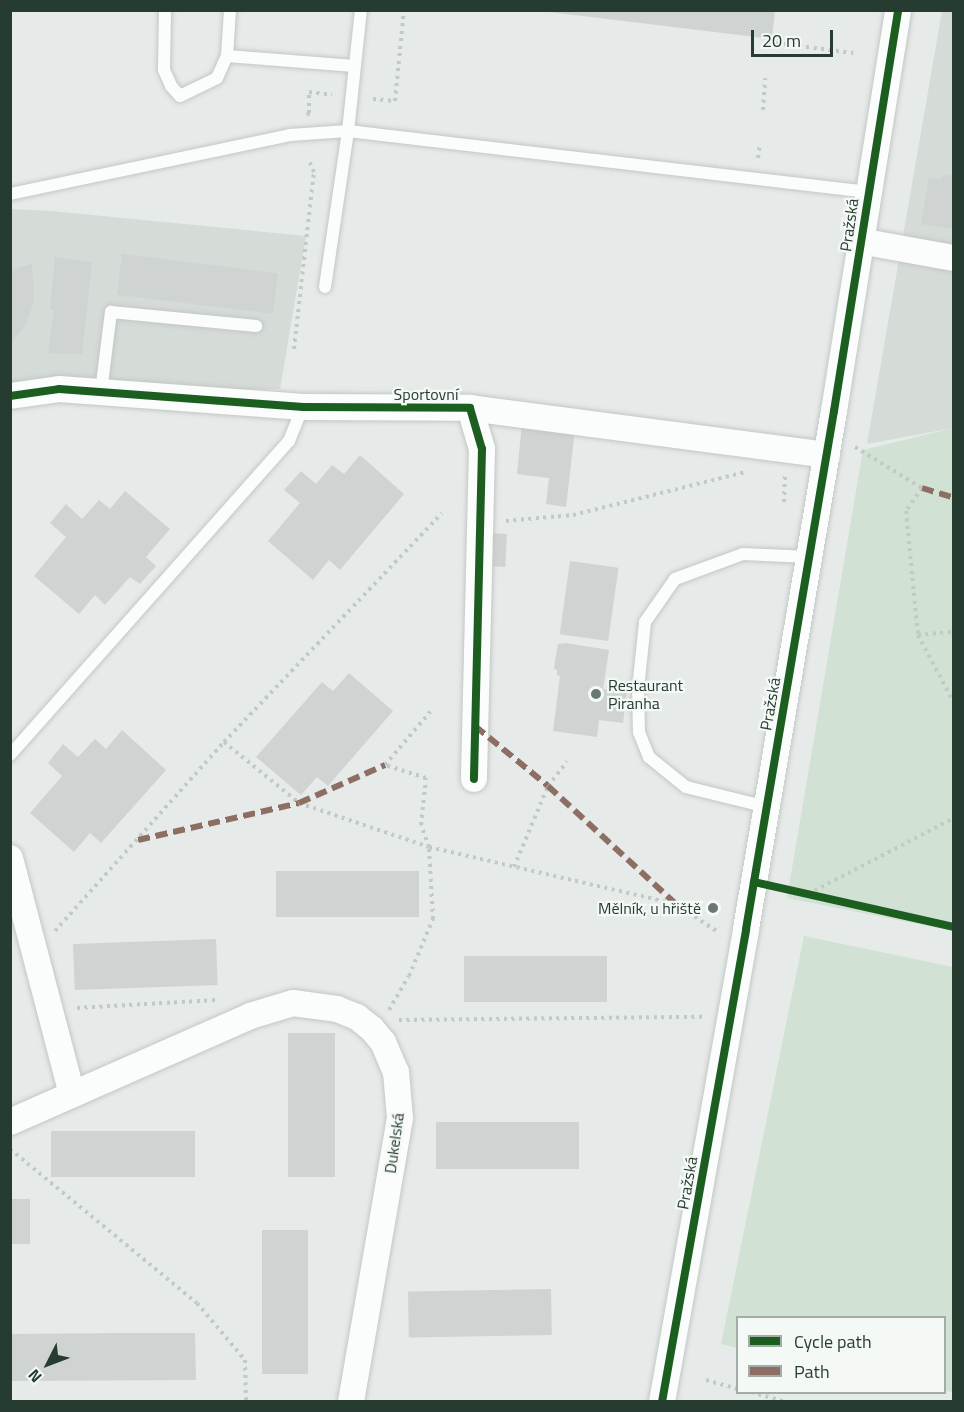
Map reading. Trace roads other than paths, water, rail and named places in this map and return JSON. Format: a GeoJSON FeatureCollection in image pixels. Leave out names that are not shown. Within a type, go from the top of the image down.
{"type":"FeatureCollection","features":[{"type":"Feature","properties":{"kind":"street","name":"Pražská"},"geometry":{"type":"LineString","coordinates":[[662,1401],[767,807],[897,10]]}},
{"type":"Feature","properties":{"kind":"street"},"geometry":{"type":"LineString","coordinates":[[860,241],[954,258]]}},
{"type":"Feature","properties":{"kind":"street","name":"Sportovní"},"geometry":{"type":"LineString","coordinates":[[10,396],[59,389],[303,407],[470,408],[826,455]]}},
{"type":"Feature","properties":{"kind":"street","name":"Sportovní"},"geometry":{"type":"LineString","coordinates":[[470,408],[482,449],[474,779]]}},
{"type":"Feature","properties":{"kind":"street"},"geometry":{"type":"LineString","coordinates":[[10,858],[72,1094]]}},
{"type":"Feature","properties":{"kind":"street","name":"Dukelská"},"geometry":{"type":"LineString","coordinates":[[10,1122],[250,1016],[293,1003],[337,1009],[379,1023],[383,1042],[396,1072],[400,1118],[351,1401]]}},
{"type":"Feature","properties":{"kind":"lane"},"geometry":{"type":"LineString","coordinates":[[165,10],[164,70],[171,86],[180,96],[217,78],[227,56],[230,10]]}},
{"type":"Feature","properties":{"kind":"lane"},"geometry":{"type":"LineString","coordinates":[[325,287],[348,131],[361,10]]}},
{"type":"Feature","properties":{"kind":"lane"},"geometry":{"type":"LineString","coordinates":[[227,56],[355,66]]}},
{"type":"Feature","properties":{"kind":"lane"},"geometry":{"type":"LineString","coordinates":[[10,194],[290,135],[348,131],[868,192]]}},
{"type":"Feature","properties":{"kind":"lane"},"geometry":{"type":"LineString","coordinates":[[101,392],[111,312],[256,326]]}},
{"type":"Feature","properties":{"kind":"lane"},"geometry":{"type":"LineString","coordinates":[[10,755],[289,441],[303,407]]}},
{"type":"Feature","properties":{"kind":"lane"},"geometry":{"type":"LineString","coordinates":[[767,807],[686,787],[649,757],[639,732],[638,689],[645,622],[675,579],[743,554],[809,557]]}},
{"type":"Feature","properties":{"kind":"place","name":"Restaurant Piranha"},"geometry":{"type":"Point","coordinates":[596,694]}},
{"type":"Feature","properties":{"kind":"place","name":"Mělník, u hřiště"},"geometry":{"type":"Point","coordinates":[713,908]}}]}
